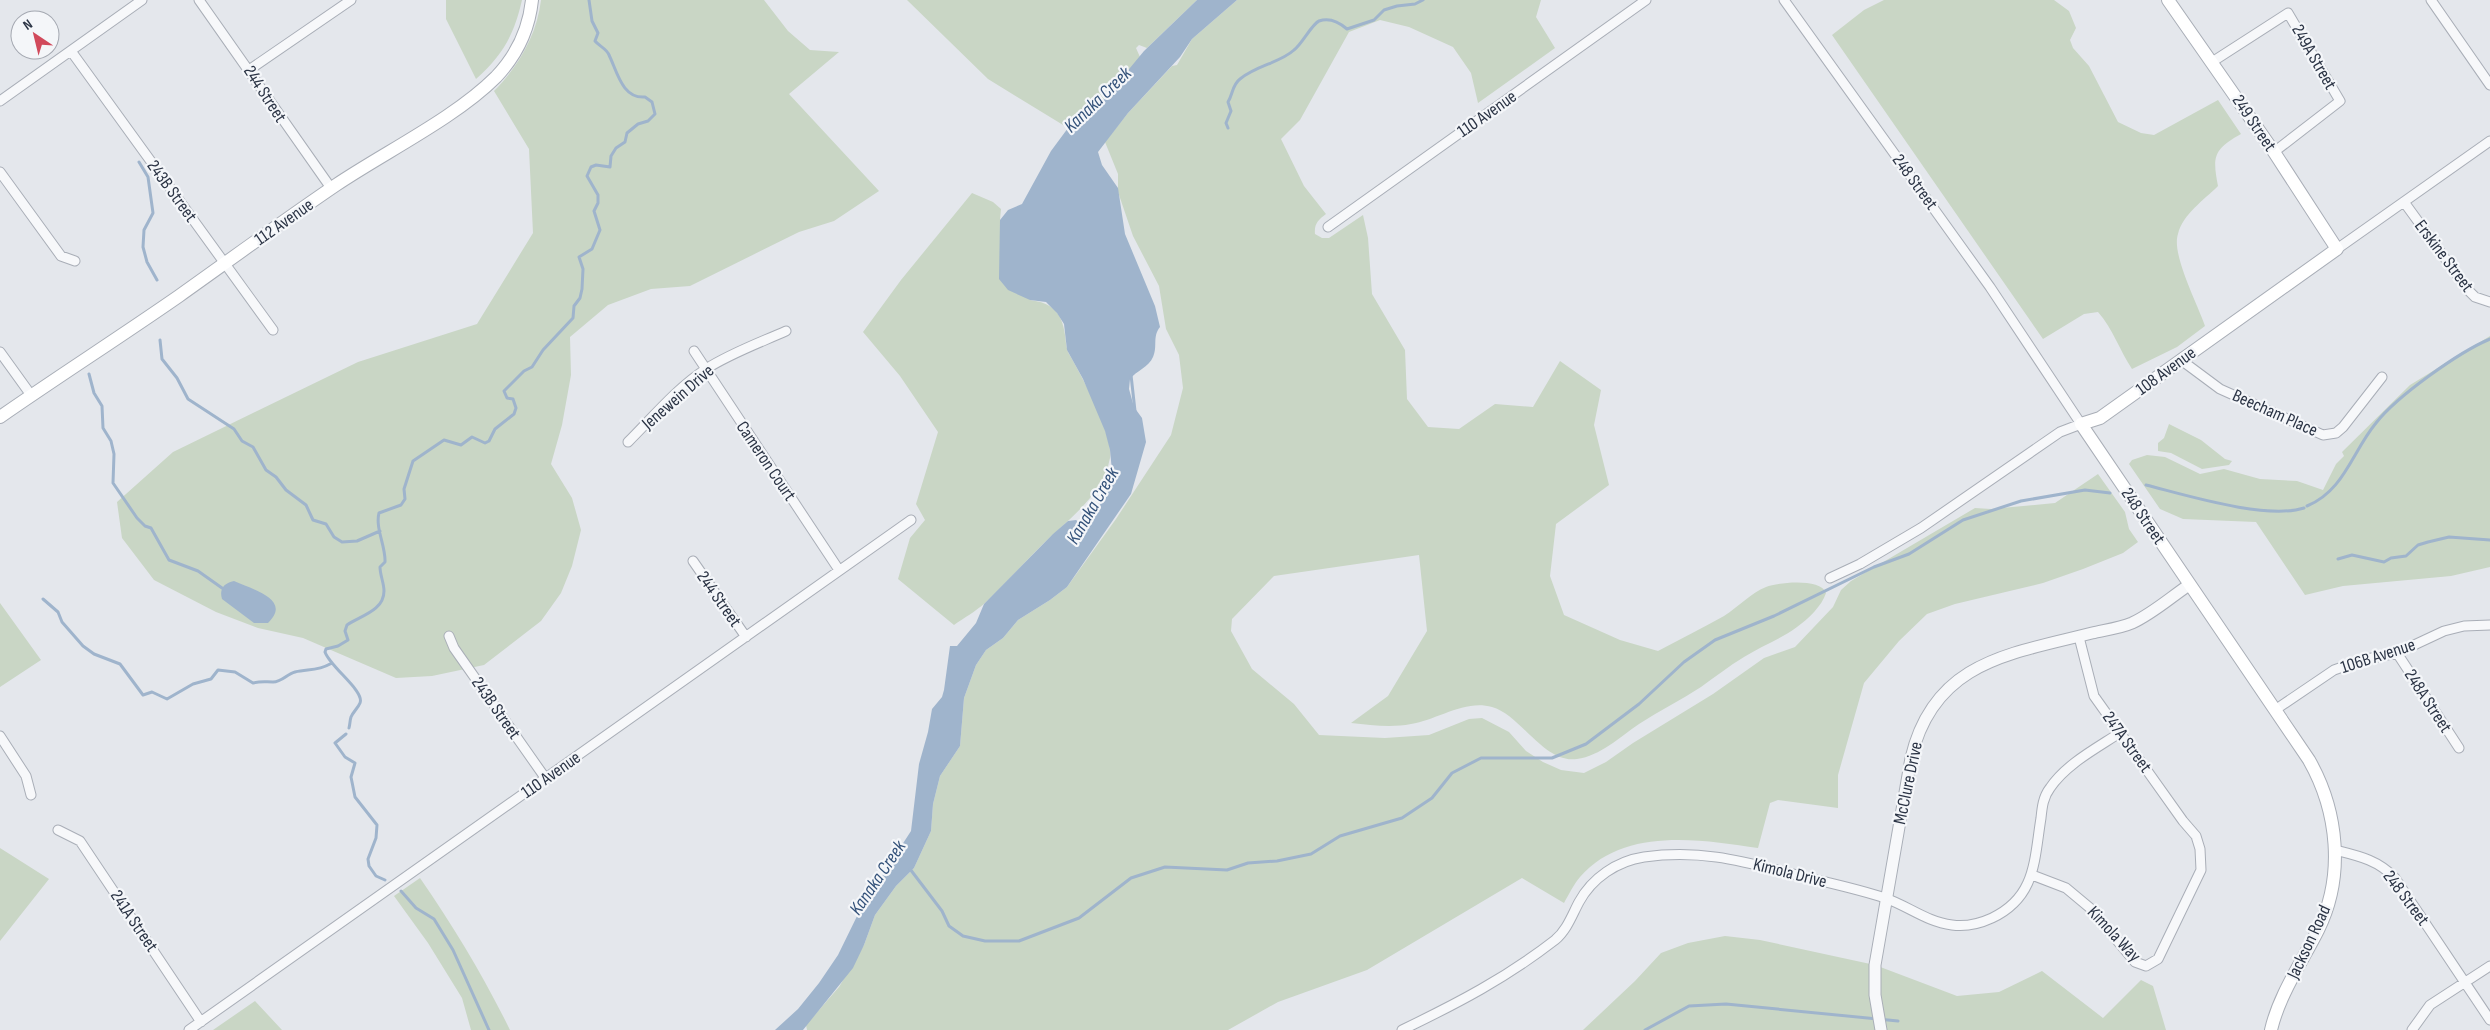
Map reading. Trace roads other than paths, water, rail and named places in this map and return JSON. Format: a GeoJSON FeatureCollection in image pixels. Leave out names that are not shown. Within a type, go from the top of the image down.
{"type":"FeatureCollection","features":[{"type":"Feature","properties":{"kind":"main road","name":"112 Avenue"},"geometry":{"type":"LineString","coordinates":[[0,417],[224,264],[331,188],[450,113],[495,78],[519,44],[528,23],[532,0]]}},
{"type":"Feature","properties":{"kind":"main road","name":"249 Street"},"geometry":{"type":"LineString","coordinates":[[2168,0],[2274,152],[2337,249]]}},
{"type":"Feature","properties":{"kind":"main road","name":"108 Avenue"},"geometry":{"type":"LineString","coordinates":[[2081,424],[2100,418],[2337,249]]}},
{"type":"Feature","properties":{"kind":"main road","name":"248 Street"},"geometry":{"type":"LineString","coordinates":[[2081,424],[2309,760],[2319,780],[2330,813],[2335,850]]}},
{"type":"Feature","properties":{"kind":"main road","name":"Jackson Road"},"geometry":{"type":"LineString","coordinates":[[2271,1030],[2289,986],[2326,910],[2333,882],[2335,850]]}},
{"type":"Feature","properties":{"kind":"street"},"geometry":{"type":"LineString","coordinates":[[0,101],[142,0]]}},
{"type":"Feature","properties":{"kind":"street","name":"244 Street"},"geometry":{"type":"LineString","coordinates":[[199,0],[249,70],[284,124],[331,188]]}},
{"type":"Feature","properties":{"kind":"street"},"geometry":{"type":"LineString","coordinates":[[249,70],[351,0]]}},
{"type":"Feature","properties":{"kind":"street","name":"110 Avenue"},"geometry":{"type":"LineString","coordinates":[[1328,227],[1646,0]]}},
{"type":"Feature","properties":{"kind":"street","name":"248 Street"},"geometry":{"type":"LineString","coordinates":[[1784,0],[1990,287],[2081,424]]}},
{"type":"Feature","properties":{"kind":"street"},"geometry":{"type":"LineString","coordinates":[[2431,0],[2490,85]]}},
{"type":"Feature","properties":{"kind":"street","name":"249A Street"},"geometry":{"type":"LineString","coordinates":[[2212,62],[2288,13],[2340,101],[2274,152]]}},
{"type":"Feature","properties":{"kind":"street","name":"243B Street"},"geometry":{"type":"LineString","coordinates":[[71,52],[273,330]]}},
{"type":"Feature","properties":{"kind":"street","name":"108 Avenue"},"geometry":{"type":"LineString","coordinates":[[2337,249],[2490,140]]}},
{"type":"Feature","properties":{"kind":"street"},"geometry":{"type":"LineString","coordinates":[[0,172],[61,256],[75,261]]}},
{"type":"Feature","properties":{"kind":"street","name":"Erskine Street"},"geometry":{"type":"LineString","coordinates":[[2404,202],[2468,290],[2475,297],[2490,302]]}},
{"type":"Feature","properties":{"kind":"street","name":"Jenewein Drive"},"geometry":{"type":"LineString","coordinates":[[628,442],[705,370],[729,356],[786,331]]}},
{"type":"Feature","properties":{"kind":"street","name":"Cameron Court"},"geometry":{"type":"LineString","coordinates":[[694,351],[839,570]]}},
{"type":"Feature","properties":{"kind":"street"},"geometry":{"type":"LineString","coordinates":[[0,352],[31,395]]}},
{"type":"Feature","properties":{"kind":"street","name":"Beecham Place"},"geometry":{"type":"LineString","coordinates":[[2181,360],[2220,389],[2324,435],[2336,433],[2344,428],[2382,377]]}},
{"type":"Feature","properties":{"kind":"street","name":"108 Avenue"},"geometry":{"type":"LineString","coordinates":[[1830,578],[1860,564],[1920,528],[2060,432],[2081,424]]}},
{"type":"Feature","properties":{"kind":"street","name":"110 Avenue"},"geometry":{"type":"LineString","coordinates":[[189,1030],[911,520]]}},
{"type":"Feature","properties":{"kind":"street","name":"244 Street"},"geometry":{"type":"LineString","coordinates":[[693,561],[746,637]]}},
{"type":"Feature","properties":{"kind":"street","name":"McClure Drive"},"geometry":{"type":"LineString","coordinates":[[1881,1030],[1874,977],[1886,899],[1911,758],[1921,728],[1934,706],[1951,686],[1985,663],[2006,655],[2132,623],[2189,585]]}},
{"type":"Feature","properties":{"kind":"street","name":"106B Avenue"},"geometry":{"type":"LineString","coordinates":[[2275,710],[2334,670],[2362,660],[2397,654],[2444,631],[2464,626],[2490,625]]}},
{"type":"Feature","properties":{"kind":"street","name":"243B Street"},"geometry":{"type":"LineString","coordinates":[[450,636],[454,648],[546,779]]}},
{"type":"Feature","properties":{"kind":"street","name":"247A Street"},"geometry":{"type":"LineString","coordinates":[[2079,637],[2094,696],[2196,836]]}},
{"type":"Feature","properties":{"kind":"street","name":"248A Street"},"geometry":{"type":"LineString","coordinates":[[2397,654],[2459,748]]}},
{"type":"Feature","properties":{"kind":"street","name":"Kimola Drive"},"geometry":{"type":"LineString","coordinates":[[1402,1030],[1508,975],[1558,938],[1566,928],[1585,892],[1602,875],[1617,866],[1635,859],[1694,854],[1720,856],[1886,899],[1936,922],[1969,926],[1992,918],[2006,910],[2019,899],[2032,875],[2044,800],[2049,788],[2068,768],[2121,732]]}},
{"type":"Feature","properties":{"kind":"street"},"geometry":{"type":"LineString","coordinates":[[0,736],[26,776],[31,796]]}},
{"type":"Feature","properties":{"kind":"street","name":"241A Street"},"geometry":{"type":"LineString","coordinates":[[58,830],[80,840],[201,1022]]}},
{"type":"Feature","properties":{"kind":"street","name":"Kimola Way"},"geometry":{"type":"LineString","coordinates":[[2032,875],[2066,888],[2090,908],[2135,962],[2146,966],[2158,959],[2199,875],[2200,849],[2196,836]]}},
{"type":"Feature","properties":{"kind":"street","name":"248 Street"},"geometry":{"type":"LineString","coordinates":[[2335,850],[2371,860],[2387,870],[2395,878],[2490,1020]]}},
{"type":"Feature","properties":{"kind":"street"},"geometry":{"type":"LineString","coordinates":[[2412,1030],[2430,1005],[2490,966]]}},
{"type":"Feature","properties":{"kind":"water"},"geometry":{"type":"Polygon","coordinates":[[[1197,0],[1237,0],[1192,39],[1180,57],[1128,113],[1098,152],[1102,165],[1118,188],[1125,234],[1155,306],[1160,327],[1156,334],[1154,353],[1151,360],[1130,379],[1129,389],[1134,407],[1142,418],[1146,442],[1131,494],[1067,587],[1018,620],[1003,638],[986,650],[976,665],[964,698],[960,746],[940,776],[933,804],[931,831],[914,868],[896,886],[875,915],[853,968],[803,1030],[775,1030],[798,1009],[819,983],[838,955],[861,908],[911,831],[919,764],[932,709],[942,697],[944,690],[950,646],[957,646],[976,623],[984,604],[1053,534],[1068,521],[1076,520],[1080,523],[1086,521],[1097,510],[1113,482],[1110,450],[1105,431],[1083,379],[1067,350],[1064,324],[1057,313],[1046,302],[1030,300],[1008,290],[999,279],[1000,220],[1008,210],[1022,204],[1051,151],[1068,128],[1086,112],[1101,103],[1144,51],[1197,0]]]}},
{"type":"Feature","properties":{"kind":"water"},"geometry":{"type":"Polygon","coordinates":[[[234,581],[259,591],[273,601],[276,607],[274,615],[268,623],[254,623],[222,599],[221,592],[223,587],[227,583],[234,581]]]}},
{"type":"Feature","properties":{"kind":"waterway"},"geometry":{"type":"LineString","coordinates":[[349,728],[351,717],[360,703],[360,698],[333,665],[325,652],[326,649],[338,646],[348,640],[345,631],[347,625],[376,608],[383,598],[384,588],[380,567],[385,562],[385,556],[378,525],[379,513],[401,505],[405,499],[404,489],[413,461],[444,440],[461,445],[472,437],[485,443],[489,441],[495,429],[514,414],[516,408],[513,399],[507,398],[504,391],[524,371],[532,367],[543,350],[573,318],[574,306],[580,298],[583,269],[579,257],[592,249],[600,230],[594,211],[598,203],[598,195],[587,176],[591,167],[596,165],[610,167],[611,156],[616,148],[625,142],[627,133],[638,124],[648,121],[655,114],[652,102],[645,97],[631,94],[621,83],[608,53],[595,41],[598,33],[592,21],[589,0]]}},
{"type":"Feature","properties":{"kind":"waterway"},"geometry":{"type":"LineString","coordinates":[[1228,128],[1226,123],[1231,111],[1228,102],[1237,81],[1254,70],[1288,54],[1297,47],[1319,21],[1334,21],[1347,29],[1374,20],[1384,10],[1415,4],[1423,0]]}},
{"type":"Feature","properties":{"kind":"waterway"},"geometry":{"type":"LineString","coordinates":[[139,162],[148,177],[153,213],[144,230],[143,247],[147,262],[157,280]]}},
{"type":"Feature","properties":{"kind":"waterway"},"geometry":{"type":"LineString","coordinates":[[2307,506],[2320,499],[2339,481],[2376,423],[2398,400],[2446,364],[2490,339]]}},
{"type":"Feature","properties":{"kind":"waterway"},"geometry":{"type":"LineString","coordinates":[[160,340],[162,359],[177,378],[188,399],[234,429],[242,441],[253,447],[266,470],[276,477],[286,490],[306,505],[313,520],[326,524],[334,537],[342,542],[357,541],[380,531]]}},
{"type":"Feature","properties":{"kind":"waterway"},"geometry":{"type":"LineString","coordinates":[[89,374],[94,393],[102,406],[103,428],[111,441],[114,454],[113,483],[137,518],[145,526],[151,528],[169,560],[198,571],[222,588]]}},
{"type":"Feature","properties":{"kind":"waterway","name":"Kanaka Creek"},"geometry":{"type":"LineString","coordinates":[[1131,375],[1135,411]]}},
{"type":"Feature","properties":{"kind":"waterway"},"geometry":{"type":"LineString","coordinates":[[2146,485],[2248,509],[2288,511],[2304,508]]}},
{"type":"Feature","properties":{"kind":"waterway"},"geometry":{"type":"LineString","coordinates":[[910,869],[942,911],[949,926],[963,936],[985,941],[1019,941],[1079,918],[1131,878],[1165,867],[1227,870],[1248,863],[1277,861],[1311,854],[1340,836],[1402,818],[1432,798],[1452,773],[1481,758],[1552,758],[1586,744],[1639,704],[1684,662],[1715,640],[1774,616],[1874,567],[1909,554],[1963,520],[2021,501],[2085,490],[2110,493]]}},
{"type":"Feature","properties":{"kind":"waterway"},"geometry":{"type":"LineString","coordinates":[[2338,559],[2352,555],[2384,562],[2391,558],[2406,556],[2418,545],[2449,537],[2490,540]]}},
{"type":"Feature","properties":{"kind":"waterway"},"geometry":{"type":"LineString","coordinates":[[43,599],[58,612],[62,622],[83,646],[94,654],[120,664],[143,695],[152,692],[167,699],[193,684],[211,679],[218,670],[235,672],[253,683],[273,682],[279,681],[295,672],[317,669],[330,664]]}},
{"type":"Feature","properties":{"kind":"waterway"},"geometry":{"type":"LineString","coordinates":[[346,734],[335,743],[345,757],[355,763],[351,777],[355,797],[377,825],[376,838],[368,859],[369,866],[376,876],[385,880]]}},
{"type":"Feature","properties":{"kind":"waterway"},"geometry":{"type":"LineString","coordinates":[[401,891],[416,908],[434,919],[453,950],[489,1030]]}},
{"type":"Feature","properties":{"kind":"waterway"},"geometry":{"type":"LineString","coordinates":[[1645,1030],[1689,1006],[1726,1004],[1898,1021]]}}]}
